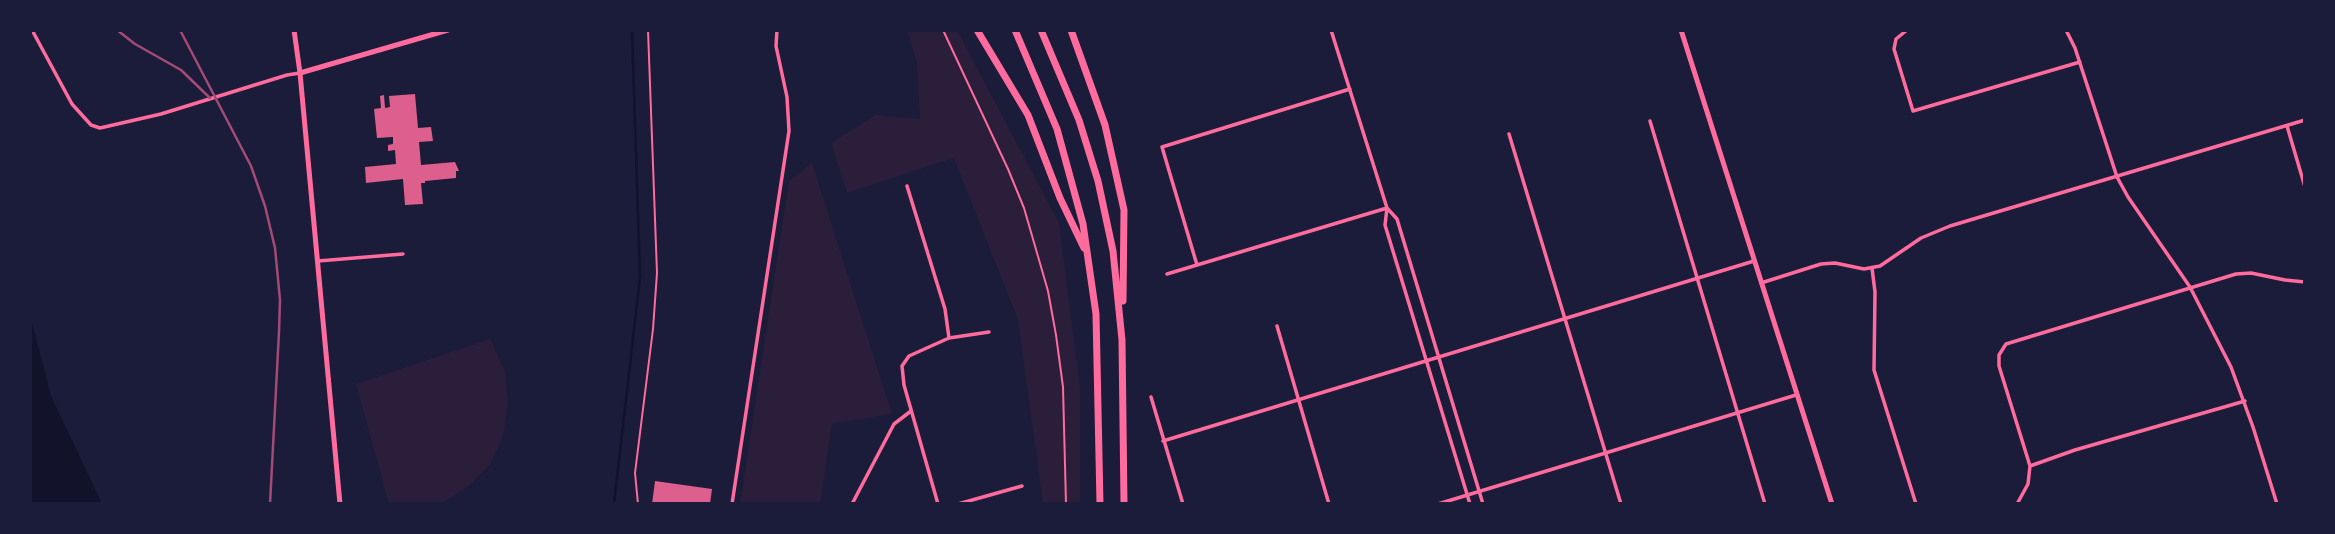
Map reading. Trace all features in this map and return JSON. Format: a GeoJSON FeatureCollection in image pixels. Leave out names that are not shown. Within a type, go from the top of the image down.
{"type":"FeatureCollection","features":[{"type":"Feature","properties":{"kind":"highway"},"geometry":{"type":"LineString","coordinates":[[977,30],[1028,115],[1060,198],[1089,258]]}},
{"type":"Feature","properties":{"kind":"highway"},"geometry":{"type":"LineString","coordinates":[[1015,30],[1062,145],[1077,194],[1089,258],[1097,331],[1100,504]]}},
{"type":"Feature","properties":{"kind":"highway"},"geometry":{"type":"LineString","coordinates":[[1041,30],[1079,120],[1098,181],[1113,251],[1122,340]]}},
{"type":"Feature","properties":{"kind":"highway"},"geometry":{"type":"LineString","coordinates":[[1071,30],[1104,125],[1124,210],[1124,504]]}},
{"type":"Feature","properties":{"kind":"main road"},"geometry":{"type":"LineString","coordinates":[[293,30],[300,73],[340,504]]}},
{"type":"Feature","properties":{"kind":"main road"},"geometry":{"type":"LineString","coordinates":[[300,73],[448,30]]}},
{"type":"Feature","properties":{"kind":"main road"},"geometry":{"type":"LineString","coordinates":[[1681,30],[1832,504]]}},
{"type":"Feature","properties":{"kind":"street"},"geometry":{"type":"LineString","coordinates":[[32,30],[72,104],[91,125],[100,128],[161,114],[300,73]]}},
{"type":"Feature","properties":{"kind":"street"},"geometry":{"type":"LineString","coordinates":[[732,504],[789,131],[787,97],[776,46],[777,30]]}},
{"type":"Feature","properties":{"kind":"street"},"geometry":{"type":"LineString","coordinates":[[1331,30],[1387,208],[1385,225],[1470,504]]}},
{"type":"Feature","properties":{"kind":"street"},"geometry":{"type":"LineString","coordinates":[[1907,30],[1898,36],[1894,43],[1913,111],[2080,62]]}},
{"type":"Feature","properties":{"kind":"street"},"geometry":{"type":"LineString","coordinates":[[2067,30],[2117,177],[2190,287],[2227,358],[2245,401],[2277,504]]}},
{"type":"Feature","properties":{"kind":"street"},"geometry":{"type":"LineString","coordinates":[[1197,265],[1162,147],[1350,89]]}},
{"type":"Feature","properties":{"kind":"street"},"geometry":{"type":"LineString","coordinates":[[1761,283],[1821,264],[1872,268],[1888,261],[1922,238],[1943,229],[2305,120]]}},
{"type":"Feature","properties":{"kind":"street"},"geometry":{"type":"LineString","coordinates":[[1650,121],[1765,504]]}},
{"type":"Feature","properties":{"kind":"street"},"geometry":{"type":"LineString","coordinates":[[2287,126],[2305,187]]}},
{"type":"Feature","properties":{"kind":"street"},"geometry":{"type":"LineString","coordinates":[[1509,134],[1621,504]]}},
{"type":"Feature","properties":{"kind":"street"},"geometry":{"type":"LineString","coordinates":[[907,186],[945,309],[948,338]]}},
{"type":"Feature","properties":{"kind":"street"},"geometry":{"type":"LineString","coordinates":[[1167,274],[1387,208]]}},
{"type":"Feature","properties":{"kind":"street"},"geometry":{"type":"LineString","coordinates":[[1387,208],[1397,219],[1483,504]]}},
{"type":"Feature","properties":{"kind":"street"},"geometry":{"type":"LineString","coordinates":[[317,261],[403,254]]}},
{"type":"Feature","properties":{"kind":"street"},"geometry":{"type":"LineString","coordinates":[[1163,441],[1754,261]]}},
{"type":"Feature","properties":{"kind":"street"},"geometry":{"type":"LineString","coordinates":[[1872,268],[1875,292],[1874,370],[1916,504]]}},
{"type":"Feature","properties":{"kind":"street"},"geometry":{"type":"LineString","coordinates":[[2017,504],[2028,484],[2030,466],[1998,366],[1999,355],[2006,344],[2243,273],[2259,273],[2285,281],[2305,282]]}},
{"type":"Feature","properties":{"kind":"street"},"geometry":{"type":"LineString","coordinates":[[1277,326],[1329,504]]}},
{"type":"Feature","properties":{"kind":"street"},"geometry":{"type":"LineString","coordinates":[[938,504],[902,378],[902,366],[909,356],[948,338],[989,332]]}},
{"type":"Feature","properties":{"kind":"street"},"geometry":{"type":"LineString","coordinates":[[1438,504],[1796,395]]}},
{"type":"Feature","properties":{"kind":"street"},"geometry":{"type":"LineString","coordinates":[[1151,397],[1183,504]]}},
{"type":"Feature","properties":{"kind":"street"},"geometry":{"type":"LineString","coordinates":[[2030,466],[2075,450],[2245,401]]}},
{"type":"Feature","properties":{"kind":"street"},"geometry":{"type":"LineString","coordinates":[[852,504],[894,424],[911,411]]}},
{"type":"Feature","properties":{"kind":"street"},"geometry":{"type":"LineString","coordinates":[[958,504],[1022,486]]}},
{"type":"Feature","properties":{"kind":"path"},"geometry":{"type":"LineString","coordinates":[[638,504],[635,472],[656,305],[657,273],[648,30]]}},
{"type":"Feature","properties":{"kind":"path"},"geometry":{"type":"LineString","coordinates":[[943,30],[975,93],[1008,169],[1024,208],[1042,270],[1056,335],[1061,375],[1066,504]]}},
{"type":"Feature","properties":{"kind":"shaded area"},"geometry":{"type":"Polygon","coordinates":[[[907,30],[957,30],[1059,223],[1080,388],[1080,504],[1043,504],[1018,320],[954,158],[847,193],[831,143],[875,115],[920,119],[917,63],[907,30]]]}},
{"type":"Feature","properties":{"kind":"shaded area"},"geometry":{"type":"Polygon","coordinates":[[[812,163],[892,414],[832,424],[820,504],[740,504],[789,181],[812,163]]]}},
{"type":"Feature","properties":{"kind":"shaded area"},"geometry":{"type":"Polygon","coordinates":[[[30,315],[51,396],[102,504],[30,504],[30,315]]]}},
{"type":"Feature","properties":{"kind":"shaded area"},"geometry":{"type":"Polygon","coordinates":[[[490,339],[505,371],[508,404],[503,436],[491,463],[469,486],[441,504],[389,504],[356,384],[490,339]]]}},
{"type":"Feature","properties":{"kind":"building"},"geometry":{"type":"Polygon","coordinates":[[[415,94],[418,128],[431,127],[433,141],[419,142],[421,165],[455,162],[459,171],[456,171],[456,178],[421,183],[423,204],[405,205],[403,179],[366,183],[365,167],[396,164],[395,150],[388,151],[388,145],[393,144],[393,137],[377,138],[374,109],[381,108],[380,96],[384,95],[385,108],[390,107],[389,96],[415,94]]]}},
{"type":"Feature","properties":{"kind":"building"},"geometry":{"type":"Polygon","coordinates":[[[655,481],[712,489],[710,504],[652,504],[655,481]]]}},
{"type":"Feature","properties":{"kind":"waterway"},"geometry":{"type":"LineString","coordinates":[[614,504],[640,277],[632,30]]}},
{"type":"Feature","properties":{"kind":"railway"},"geometry":{"type":"LineString","coordinates":[[117,30],[135,44],[181,70],[210,98]]}},
{"type":"Feature","properties":{"kind":"railway"},"geometry":{"type":"LineString","coordinates":[[180,30],[251,166],[265,206],[275,248],[280,300],[270,504]]}}]}
